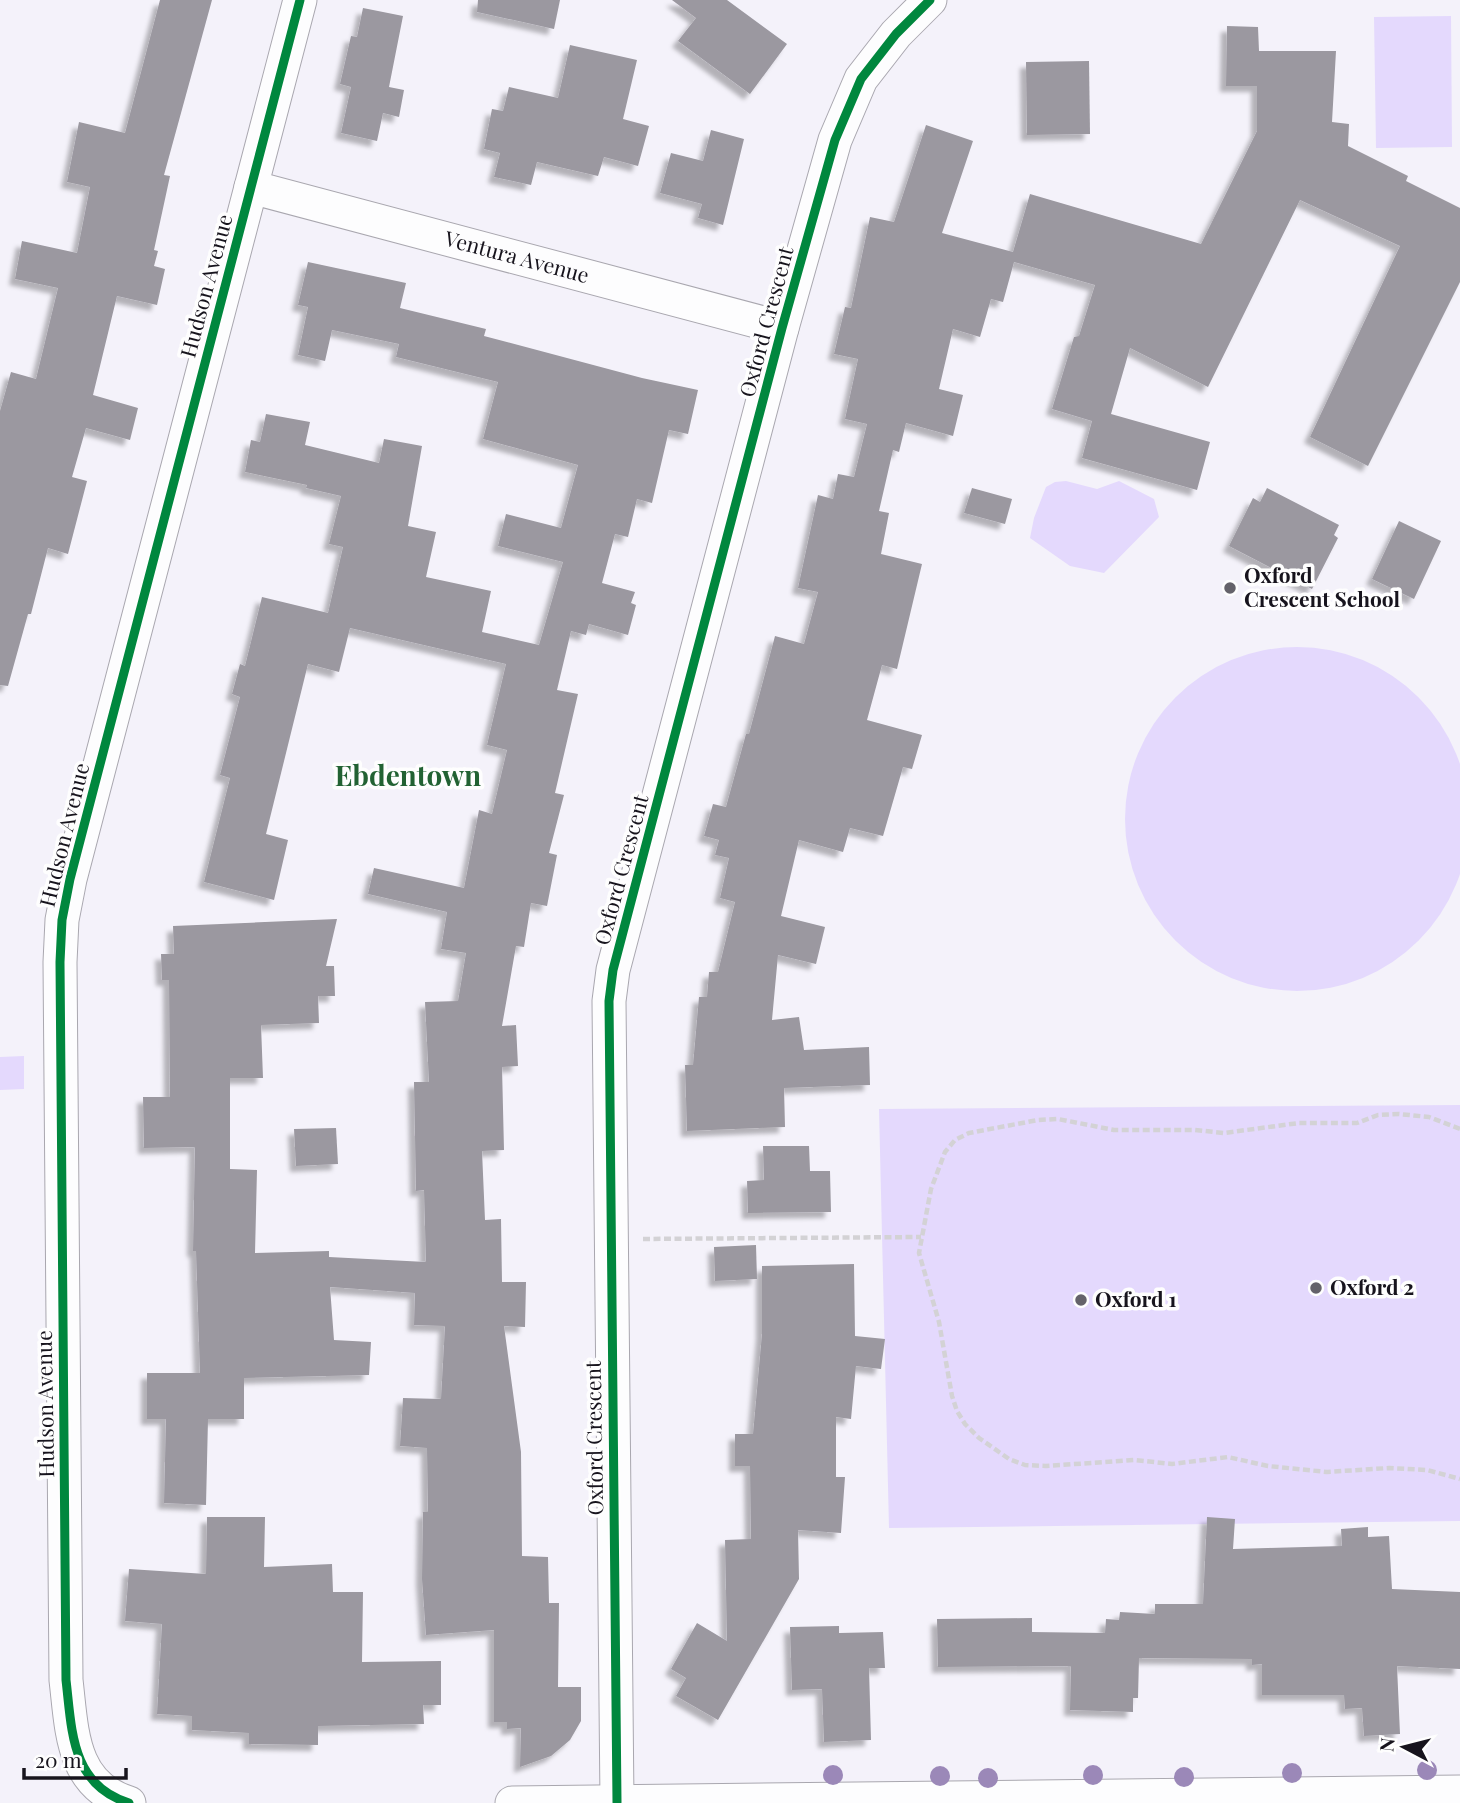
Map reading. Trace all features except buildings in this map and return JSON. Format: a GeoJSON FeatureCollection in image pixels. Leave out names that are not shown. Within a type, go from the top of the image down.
{"type":"FeatureCollection","features":[{"type":"Feature","properties":{"kind":"street","name":"Hudson Avenue"},"geometry":{"type":"LineString","coordinates":[[130,1803],[121,1801],[93,1782],[74,1747],[66,1680],[60,962],[62,920],[77,852],[300,0]]}},
{"type":"Feature","properties":{"kind":"street","name":"Oxford Crescent"},"geometry":{"type":"LineString","coordinates":[[617,1802],[610,1239],[609,1001],[613,970],[782,328],[835,140],[861,79],[896,34],[930,0]]}},
{"type":"Feature","properties":{"kind":"street","name":"Ventura Avenue"},"geometry":{"type":"LineString","coordinates":[[251,187],[782,328]]}},
{"type":"Feature","properties":{"kind":"street"},"geometry":{"type":"LineString","coordinates":[[512,1803],[1406,1798],[1460,1793]]}},
{"type":"Feature","properties":{"kind":"path"},"geometry":{"type":"LineString","coordinates":[[1460,1129],[1429,1117],[1399,1114],[1378,1115],[1357,1123],[1299,1123],[1224,1133],[1195,1130],[1114,1130],[1058,1119],[1038,1120],[969,1133],[955,1140],[945,1152],[932,1189],[919,1253],[939,1322],[957,1411],[979,1438],[1009,1459],[1025,1465],[1046,1466],[1135,1460],[1172,1464],[1228,1457],[1268,1466],[1327,1472],[1406,1468],[1427,1470],[1460,1479]]}},
{"type":"Feature","properties":{"kind":"path"},"geometry":{"type":"LineString","coordinates":[[610,1239],[921,1237]]}},
{"type":"Feature","properties":{"kind":"shaded area"},"geometry":{"type":"Polygon","coordinates":[[[1451,16],[1452,147],[1376,148],[1374,17],[1451,16]]]}},
{"type":"Feature","properties":{"kind":"shaded area"},"geometry":{"type":"Polygon","coordinates":[[[1066,481],[1097,489],[1119,481],[1154,499],[1159,517],[1104,573],[1070,566],[1030,538],[1034,518],[1046,487],[1055,482],[1066,481]]]}},
{"type":"Feature","properties":{"kind":"shaded area"},"geometry":{"type":"Polygon","coordinates":[[[1297,647],[1331,650],[1363,660],[1393,676],[1419,697],[1440,723],[1456,753],[1466,785],[1469,819],[1466,853],[1456,885],[1440,915],[1419,941],[1393,962],[1363,978],[1331,988],[1297,991],[1263,988],[1231,978],[1201,962],[1175,941],[1154,915],[1138,885],[1128,853],[1125,819],[1128,785],[1138,753],[1154,723],[1175,697],[1201,676],[1231,660],[1263,650],[1297,647]]]}},
{"type":"Feature","properties":{"kind":"shaded area"},"geometry":{"type":"Polygon","coordinates":[[[24,1056],[24,1089],[0,1090],[0,1057],[24,1056]]]}},
{"type":"Feature","properties":{"kind":"shaded area"},"geometry":{"type":"Polygon","coordinates":[[[1460,1105],[1460,1521],[889,1528],[879,1109],[1460,1105]]]}},
{"type":"Feature","properties":{"kind":"cycle path"},"geometry":{"type":"LineString","coordinates":[[129,1803],[110,1795],[85,1770],[73,1737],[66,1680],[60,962],[62,920],[70,879],[300,0]]}},
{"type":"Feature","properties":{"kind":"cycle path"},"geometry":{"type":"LineString","coordinates":[[617,1802],[609,1001],[613,970],[782,328],[835,140],[861,79],[896,34],[930,0]]}},
{"type":"Feature","properties":{"kind":"place","name":"Oxford Crescent School"},"geometry":{"type":"Point","coordinates":[1230,588]}},
{"type":"Feature","properties":{"kind":"place","name":"Oxford 2"},"geometry":{"type":"Point","coordinates":[1316,1288]}},
{"type":"Feature","properties":{"kind":"place","name":"Oxford 1"},"geometry":{"type":"Point","coordinates":[1081,1300]}},
{"type":"Feature","properties":{"kind":"district","name":"Ebdentown"},"geometry":{"type":"Point","coordinates":[408,776]}}]}
